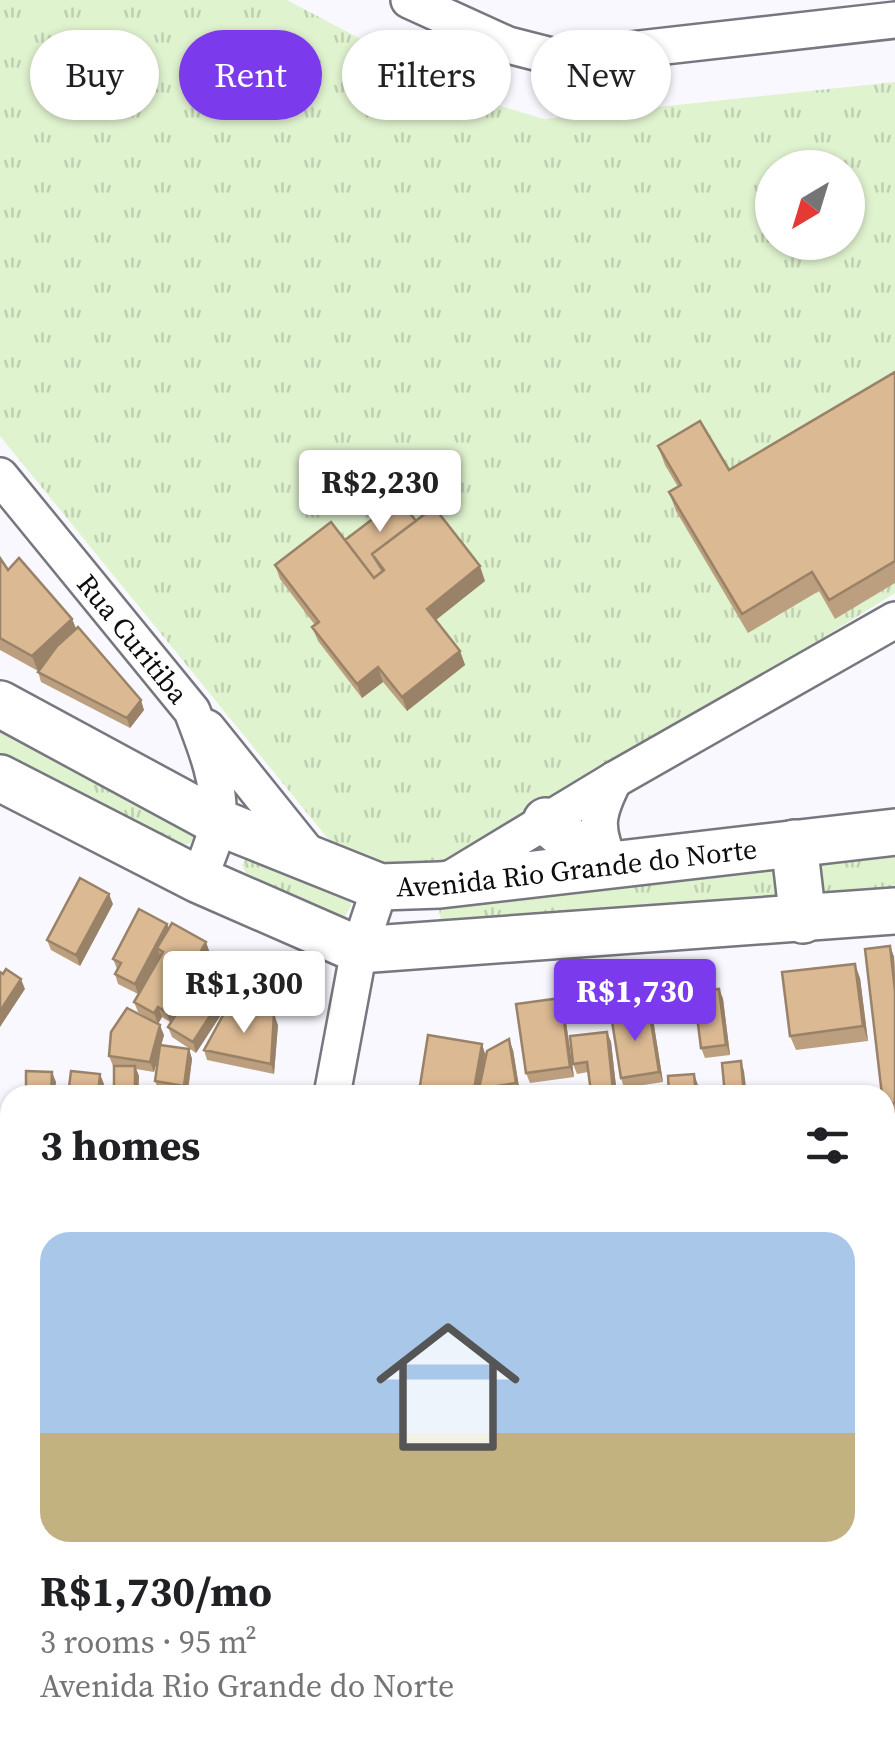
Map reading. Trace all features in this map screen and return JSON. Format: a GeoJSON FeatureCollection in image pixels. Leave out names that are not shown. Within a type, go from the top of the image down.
{"type":"FeatureCollection","features":[{"type":"Feature","properties":{"kind":"main road","name":"Avenida Rio Grande do Norte"},"geometry":{"type":"LineString","coordinates":[[0,704],[218,822],[380,887],[440,885],[895,832]]}},
{"type":"Feature","properties":{"kind":"main road"},"geometry":{"type":"LineString","coordinates":[[0,778],[199,880],[359,950],[895,911]]}},
{"type":"Feature","properties":{"kind":"main road"},"geometry":{"type":"LineString","coordinates":[[546,822],[605,865]]}},
{"type":"Feature","properties":{"kind":"main road"},"geometry":{"type":"LineString","coordinates":[[794,842],[803,920]]}},
{"type":"Feature","properties":{"kind":"street"},"geometry":{"type":"LineString","coordinates":[[409,0],[508,45],[559,58],[895,20]]}},
{"type":"Feature","properties":{"kind":"street","name":"Rua Curitiba"},"geometry":{"type":"LineString","coordinates":[[0,476],[192,711],[209,756],[218,822]]}},
{"type":"Feature","properties":{"kind":"street"},"geometry":{"type":"LineString","coordinates":[[440,885],[614,780],[895,620]]}},
{"type":"Feature","properties":{"kind":"street"},"geometry":{"type":"LineString","coordinates":[[192,711],[313,860]]}},
{"type":"Feature","properties":{"kind":"street"},"geometry":{"type":"LineString","coordinates":[[605,865],[598,820],[614,780]]}},
{"type":"Feature","properties":{"kind":"street"},"geometry":{"type":"LineString","coordinates":[[199,880],[218,822]]}},
{"type":"Feature","properties":{"kind":"street"},"geometry":{"type":"LineString","coordinates":[[334,1085],[359,950],[380,887]]}},
{"type":"Feature","properties":{"kind":"green space"},"geometry":{"type":"Polygon","coordinates":[[[0,0],[287,0],[344,30],[342,120],[511,120],[511,109],[531,115],[531,120],[671,120],[671,106],[895,82],[895,593],[457,865],[390,868],[329,840],[0,436],[0,0]]]}},
{"type":"Feature","properties":{"kind":"green space"},"geometry":{"type":"Polygon","coordinates":[[[0,713],[197,830],[191,843],[175,847],[0,755],[0,713]]]}},
{"type":"Feature","properties":{"kind":"green space"},"geometry":{"type":"Polygon","coordinates":[[[254,846],[347,890],[351,906],[344,918],[331,925],[250,881],[242,865],[254,846]]]}},
{"type":"Feature","properties":{"kind":"green space"},"geometry":{"type":"Polygon","coordinates":[[[895,853],[895,889],[823,897],[816,861],[895,853]]]}},
{"type":"Feature","properties":{"kind":"green space"},"geometry":{"type":"Polygon","coordinates":[[[772,865],[777,900],[444,941],[439,909],[772,865]]]}},
{"type":"Feature","properties":{"kind":"building"},"geometry":{"type":"Polygon","coordinates":[[[895,372],[895,561],[829,600],[812,572],[742,614],[669,492],[681,485],[658,446],[700,421],[729,470],[895,372]]]}},
{"type":"Feature","properties":{"kind":"building"},"geometry":{"type":"Polygon","coordinates":[[[399,499],[416,521],[372,554],[383,571],[374,578],[345,540],[399,499]]]}},
{"type":"Feature","properties":{"kind":"building"},"geometry":{"type":"Polygon","coordinates":[[[434,507],[480,566],[427,609],[460,651],[402,697],[378,667],[357,684],[312,627],[319,622],[275,565],[331,522],[374,578],[384,570],[372,554],[434,507]]]}},
{"type":"Feature","properties":{"kind":"building"},"geometry":{"type":"Polygon","coordinates":[[[0,558],[8,570],[19,558],[72,619],[32,656],[0,638],[0,558]]]}},
{"type":"Feature","properties":{"kind":"building"},"geometry":{"type":"Polygon","coordinates":[[[78,627],[141,700],[127,718],[38,672],[57,646],[78,627]]]}},
{"type":"Feature","properties":{"kind":"building"},"geometry":{"type":"Polygon","coordinates":[[[80,878],[109,894],[76,955],[47,940],[80,878]]]}},
{"type":"Feature","properties":{"kind":"building"},"geometry":{"type":"Polygon","coordinates":[[[139,909],[167,924],[135,984],[115,974],[121,963],[113,959],[139,909]]]}},
{"type":"Feature","properties":{"kind":"building"},"geometry":{"type":"Polygon","coordinates":[[[172,923],[206,942],[166,1012],[158,1007],[154,1013],[134,1002],[163,952],[157,948],[172,923]]]}},
{"type":"Feature","properties":{"kind":"building"},"geometry":{"type":"Polygon","coordinates":[[[890,946],[895,991],[895,1085],[881,1085],[865,949],[890,946]]]}},
{"type":"Feature","properties":{"kind":"building"},"geometry":{"type":"Polygon","coordinates":[[[855,964],[863,1026],[790,1036],[782,972],[855,964]]]}},
{"type":"Feature","properties":{"kind":"building"},"geometry":{"type":"Polygon","coordinates":[[[6,969],[21,979],[0,1011],[0,972],[3,974],[6,969]]]}},
{"type":"Feature","properties":{"kind":"building"},"geometry":{"type":"Polygon","coordinates":[[[197,981],[222,997],[193,1042],[168,1027],[197,981]]]}},
{"type":"Feature","properties":{"kind":"building"},"geometry":{"type":"Polygon","coordinates":[[[719,989],[726,1045],[701,1048],[694,992],[719,989]]]}},
{"type":"Feature","properties":{"kind":"building"},"geometry":{"type":"Polygon","coordinates":[[[561,998],[570,1067],[526,1073],[516,1004],[561,998]]]}},
{"type":"Feature","properties":{"kind":"building"},"geometry":{"type":"Polygon","coordinates":[[[127,1008],[160,1025],[150,1062],[109,1056],[111,1032],[127,1008]]]}},
{"type":"Feature","properties":{"kind":"building"},"geometry":{"type":"Polygon","coordinates":[[[227,1008],[274,1014],[271,1064],[204,1050],[227,1008]]]}},
{"type":"Feature","properties":{"kind":"building"},"geometry":{"type":"Polygon","coordinates":[[[649,1009],[659,1072],[621,1078],[611,1015],[649,1009]]]}},
{"type":"Feature","properties":{"kind":"building"},"geometry":{"type":"Polygon","coordinates":[[[607,1032],[612,1085],[590,1085],[587,1062],[573,1064],[570,1036],[607,1032]]]}},
{"type":"Feature","properties":{"kind":"building"},"geometry":{"type":"Polygon","coordinates":[[[428,1035],[482,1044],[475,1085],[420,1085],[428,1035]]]}},
{"type":"Feature","properties":{"kind":"building"},"geometry":{"type":"Polygon","coordinates":[[[509,1039],[516,1083],[480,1085],[487,1051],[509,1039]]]}},
{"type":"Feature","properties":{"kind":"building"},"geometry":{"type":"Polygon","coordinates":[[[160,1045],[189,1049],[184,1085],[155,1081],[160,1045]]]}},
{"type":"Feature","properties":{"kind":"building"},"geometry":{"type":"Polygon","coordinates":[[[741,1061],[743,1085],[724,1085],[722,1063],[741,1061]]]}},
{"type":"Feature","properties":{"kind":"building"},"geometry":{"type":"Polygon","coordinates":[[[114,1066],[135,1066],[135,1085],[114,1085],[114,1066]]]}},
{"type":"Feature","properties":{"kind":"building"},"geometry":{"type":"Polygon","coordinates":[[[26,1071],[52,1072],[51,1085],[26,1085],[26,1071]]]}},
{"type":"Feature","properties":{"kind":"building"},"geometry":{"type":"Polygon","coordinates":[[[71,1071],[100,1074],[99,1085],[69,1085],[71,1071]]]}},
{"type":"Feature","properties":{"kind":"building"},"geometry":{"type":"Polygon","coordinates":[[[694,1074],[695,1085],[668,1085],[668,1076],[694,1074]]]}}]}
